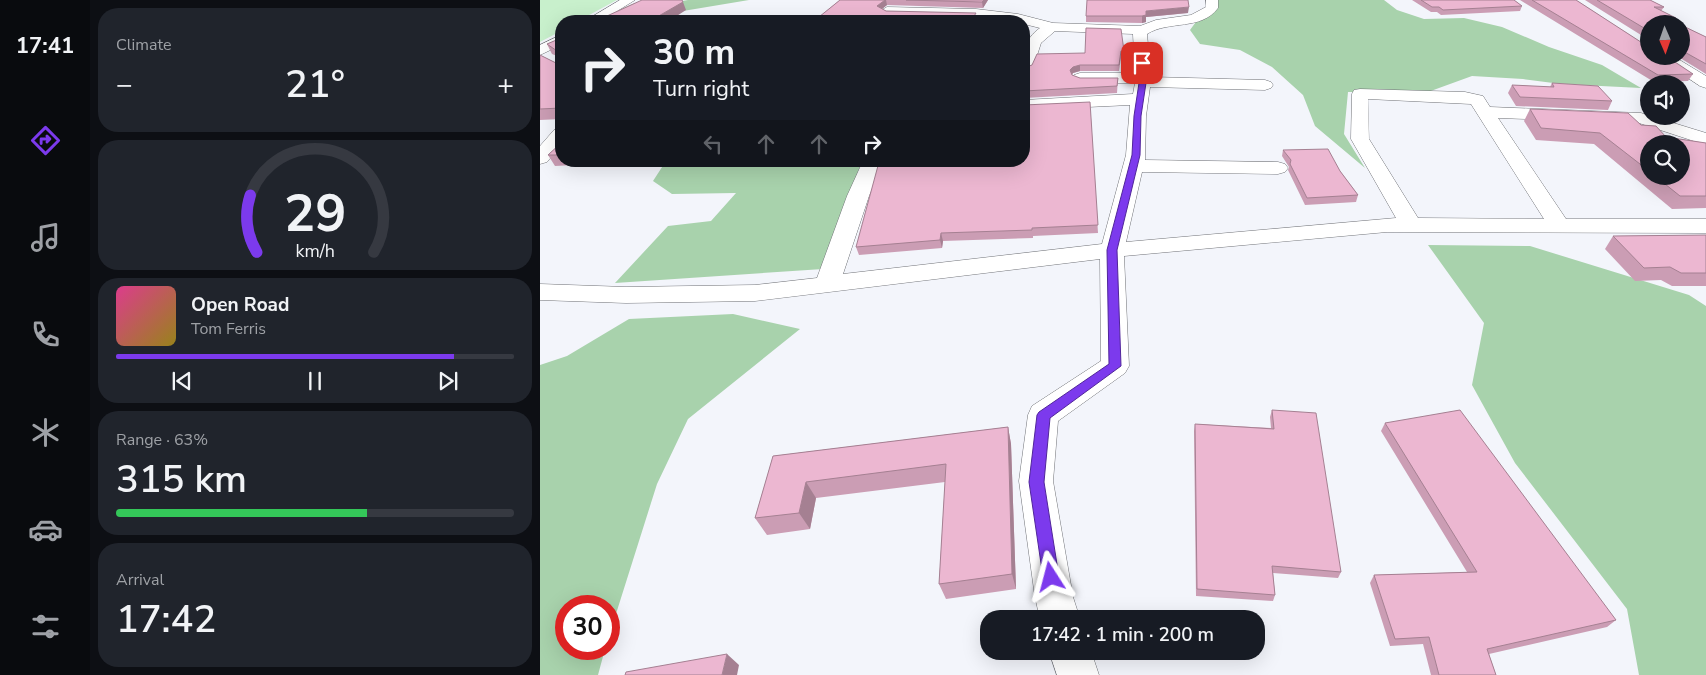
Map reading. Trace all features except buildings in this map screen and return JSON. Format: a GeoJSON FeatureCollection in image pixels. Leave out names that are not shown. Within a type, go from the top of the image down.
{"type":"FeatureCollection","features":[{"type":"Feature","properties":{"kind":"street"},"geometry":{"type":"LineString","coordinates":[[603,15],[629,0]]}},
{"type":"Feature","properties":{"kind":"street"},"geometry":{"type":"LineString","coordinates":[[884,15],[896,0]]}},
{"type":"Feature","properties":{"kind":"street"},"geometry":{"type":"LineString","coordinates":[[1030,21],[1053,26],[1142,30],[1153,26],[1198,18],[1207,14],[1212,8],[1212,0]]}},
{"type":"Feature","properties":{"kind":"street"},"geometry":{"type":"LineString","coordinates":[[914,15],[976,13],[993,15]]}},
{"type":"Feature","properties":{"kind":"street"},"geometry":{"type":"LineString","coordinates":[[1030,52],[1034,40],[1042,31],[1053,26]]}},
{"type":"Feature","properties":{"kind":"street"},"geometry":{"type":"LineString","coordinates":[[1058,610],[1036,482],[1043,415],[1115,366],[1112,250],[1136,155],[1137,116],[1142,80],[1140,32],[1142,30]]}},
{"type":"Feature","properties":{"kind":"street"},"geometry":{"type":"LineString","coordinates":[[554,62],[540,53],[555,43]]}},
{"type":"Feature","properties":{"kind":"street"},"geometry":{"type":"LineString","coordinates":[[1677,65],[1706,83]]}},
{"type":"Feature","properties":{"kind":"street"},"geometry":{"type":"LineString","coordinates":[[1080,78],[1265,85]]}},
{"type":"Feature","properties":{"kind":"street"},"geometry":{"type":"LineString","coordinates":[[1411,225],[1360,139],[1360,94],[1465,97],[1477,100],[1559,225]]}},
{"type":"Feature","properties":{"kind":"street"},"geometry":{"type":"LineString","coordinates":[[1030,104],[1140,99]]}},
{"type":"Feature","properties":{"kind":"street"},"geometry":{"type":"LineString","coordinates":[[1485,112],[1640,118],[1706,139]]}},
{"type":"Feature","properties":{"kind":"street"},"geometry":{"type":"LineString","coordinates":[[1134,166],[1278,168]]}},
{"type":"Feature","properties":{"kind":"street"},"geometry":{"type":"LineString","coordinates":[[827,284],[858,196],[870,167]]}},
{"type":"Feature","properties":{"kind":"street"},"geometry":{"type":"LineString","coordinates":[[540,292],[626,296],[755,293],[1112,250],[1387,225],[1706,226]]}},
{"type":"Feature","properties":{"kind":"street"},"geometry":{"type":"LineString","coordinates":[[1073,660],[1078,675]]}},
{"type":"Feature","properties":{"kind":"green space"},"geometry":{"type":"Polygon","coordinates":[[[540,0],[617,0],[589,15],[555,15],[555,34],[540,42],[540,0]]]}},
{"type":"Feature","properties":{"kind":"green space"},"geometry":{"type":"Polygon","coordinates":[[[688,0],[749,0],[677,12],[619,10],[635,3],[665,4],[688,0]]]}},
{"type":"Feature","properties":{"kind":"green space"},"geometry":{"type":"Polygon","coordinates":[[[1212,0],[1384,0],[1397,10],[1424,19],[1464,18],[1502,27],[1549,47],[1602,65],[1640,88],[1561,84],[1523,79],[1472,76],[1428,92],[1348,92],[1344,134],[1365,168],[1315,126],[1303,95],[1272,67],[1240,50],[1200,44],[1190,30],[1212,0]]]}},
{"type":"Feature","properties":{"kind":"green space"},"geometry":{"type":"Polygon","coordinates":[[[662,167],[860,167],[823,269],[615,283],[668,226],[711,221],[736,193],[672,194],[653,181],[662,167]]]}},
{"type":"Feature","properties":{"kind":"green space"},"geometry":{"type":"Polygon","coordinates":[[[1428,245],[1530,246],[1689,295],[1706,306],[1706,675],[1639,675],[1627,609],[1515,463],[1472,385],[1484,323],[1428,245]]]}},
{"type":"Feature","properties":{"kind":"green space"},"geometry":{"type":"Polygon","coordinates":[[[733,314],[800,329],[688,419],[657,484],[620,601],[620,595],[555,595],[555,660],[602,660],[598,675],[540,675],[540,365],[567,356],[629,319],[733,314]]]}},
{"type":"Feature","properties":{"kind":"route"},"geometry":{"type":"LineString","coordinates":[[1051,577],[1036,482],[1043,415],[1115,366],[1112,250],[1136,155],[1137,116],[1143,83],[1142,63]]}}]}
